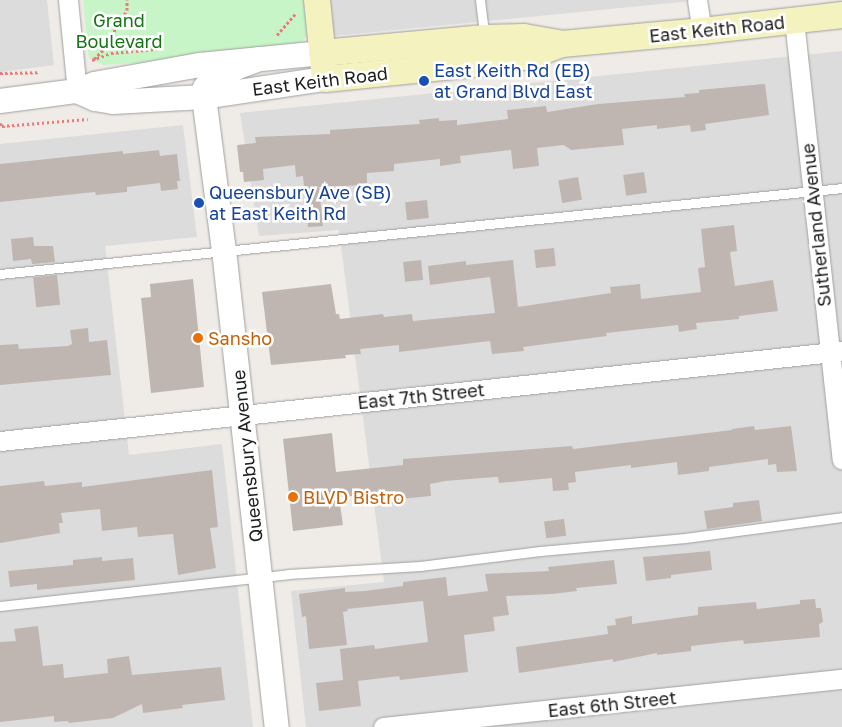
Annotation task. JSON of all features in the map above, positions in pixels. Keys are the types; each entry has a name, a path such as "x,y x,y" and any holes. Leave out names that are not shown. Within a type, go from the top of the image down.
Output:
{"main road":[{"path":"306,6 324,66"},
{"name":"East Keith Road","path":"324,66 486,62 529,56 562,44 842,15"},
{"name":"East Keith Road","path":"324,66 484,38 524,37 562,44"}],"street":[{"path":"68,0 77,91"},
{"path":"696,0 702,31"},
{"name":"Sutherland Avenue","path":"794,20 813,191 836,352 842,459"},
{"path":"204,96 205,88 210,81 265,51"},
{"name":"East Keith Road","path":"0,101 77,91 94,84 265,51 324,66"},
{"name":"East Keith Road","path":"77,91 95,99 113,102 204,96 324,66"},
{"path":"157,73 186,80 204,96"},
{"name":"Queensbury Avenue","path":"204,96 243,414 277,727"},
{"name":"East 7th Street","path":"0,441 836,352"},
{"name":"East 6th Street","path":"382,727 842,679"}],"lane":[{"path":"480,0 484,38"},
{"path":"0,274 842,188"},
{"path":"0,606 261,578 420,566 540,551 685,538 842,518"}],"path":[{"path":"92,60 104,49 127,10 127,0"},
{"path":"265,51 306,6"},
{"path":"0,73 46,71"},
{"path":"1,124 60,122"}],"shaded area":[{"path":"0,0 47,0 54,65 0,72"},
{"path":"329,0 702,0 333,36"},
{"path":"842,51 842,727 306,727 291,591 384,582 339,230 259,236 240,113"},
{"path":"183,125 197,237 105,246 129,455 222,444 253,727 0,727 0,144"}],"green space":[{"name":"Grand Boulevard","path":"83,0 304,0 307,34 299,47 197,59 103,65 89,58"}],"building":[{"path":"765,84 769,115 705,124 706,130 691,132 690,125 657,129 657,125 622,129 624,145 571,150 564,145 537,148 539,166 513,169 511,150 460,156 461,163 440,166 440,159 394,164 394,171 367,173 367,185 319,187 323,226 308,227 303,176 296,177 295,165 263,169 264,180 244,182 243,172 240,172 237,145 256,143 255,137 330,134 330,130 420,124 419,120 439,118 439,121 457,120 457,125 508,119 507,110 546,106 547,112 598,104 685,97 684,94 699,93 699,90"},
{"path":"159,150 160,156 177,154 180,181 177,181 178,189 161,191 160,183 127,187 127,192 96,195 95,192 0,202 0,164 123,151 123,154"},
{"path":"644,172 647,193 626,196 623,175"},
{"path":"578,177 582,200 562,203 558,180"},
{"path":"427,200 429,218 407,220 405,202"},
{"path":"734,225 737,251 730,252 735,286 773,280 778,311 739,316 739,319 696,323 697,329 679,332 678,325 606,333 607,336 523,347 524,351 492,354 490,341 399,352 399,345 360,349 361,354 345,355 346,358 271,365 262,292 331,284 336,314 339,314 340,319 383,314 384,317 412,314 413,321 495,313 490,277 430,285 428,266 466,261 466,265 513,260 518,307 611,293 610,287 640,284 641,299 701,292 698,268 705,267 701,229"},
{"path":"33,237 34,246 53,246 55,262 32,264 31,259 13,261 11,239"},
{"path":"554,248 556,266 536,268 534,250"},
{"path":"421,260 423,280 405,282 403,262"},
{"path":"57,275 60,305 36,307 33,278"},
{"path":"193,279 204,387 151,393 141,298 151,297 150,284"},
{"path":"88,328 89,342 107,340 111,375 0,385 0,345 18,344 19,349 68,346 72,344 70,330"},
{"path":"754,426 755,430 791,426 797,471 777,472 776,464 768,465 768,459 709,467 709,471 678,475 677,462 631,468 631,465 575,472 576,482 568,483 569,490 553,491 552,478 499,483 498,477 445,481 430,484 431,496 400,499 400,503 384,505 382,497 376,497 376,494 339,497 343,525 293,531 283,439 332,433 336,472 403,465 403,459 572,446 573,449"},
{"path":"212,470 218,527 210,528 216,568 178,575 173,534 138,537 137,527 102,531 100,509 61,513 63,523 59,523 60,533 0,543 0,486 44,481 45,486 82,482 82,487"},
{"path":"759,500 762,521 707,529 704,511 733,507 733,503"},
{"path":"564,519 566,536 546,538 544,521"},
{"path":"710,551 712,570 671,575 671,578 646,581 643,557"},
{"path":"102,557 102,561 133,558 135,580 37,590 37,584 10,587 8,571 73,565 73,560"},
{"path":"614,560 617,584 576,588 577,591 552,594 506,596 509,615 493,617 495,631 464,635 468,672 400,680 399,676 358,681 361,706 319,711 316,683 343,680 340,649 374,645 375,649 428,642 423,601 347,609 348,611 343,612 347,645 309,649 306,616 302,617 299,594 345,588 345,592 365,591 403,586 403,582 446,577 448,596 488,591 485,574 549,571 548,567"},
{"path":"815,599 816,608 821,608 823,622 819,624 820,637 744,644 743,640 691,646 691,651 657,655 657,653 613,662 613,659 519,673 516,647 608,634 607,626 616,625 615,619 632,616 632,624 698,615 698,607 756,602 757,609 800,604 800,600"},
{"path":"38,626 43,666 63,664 64,678 108,673 107,659 129,656 132,675 221,667 225,700 182,705 183,708 143,713 142,704 113,718 69,723 68,721 54,722 54,716 0,722 0,642 16,641 14,629"}],"place":[{"name":"East Keith Rd (EB) at Grand Blvd East","path":"424,81"},
{"name":"Queensbury Ave (SB) at East Keith Rd","path":"199,203"},
{"name":"Sansho","path":"198,338"},
{"name":"BLVD Bistro","path":"293,497"}]}
